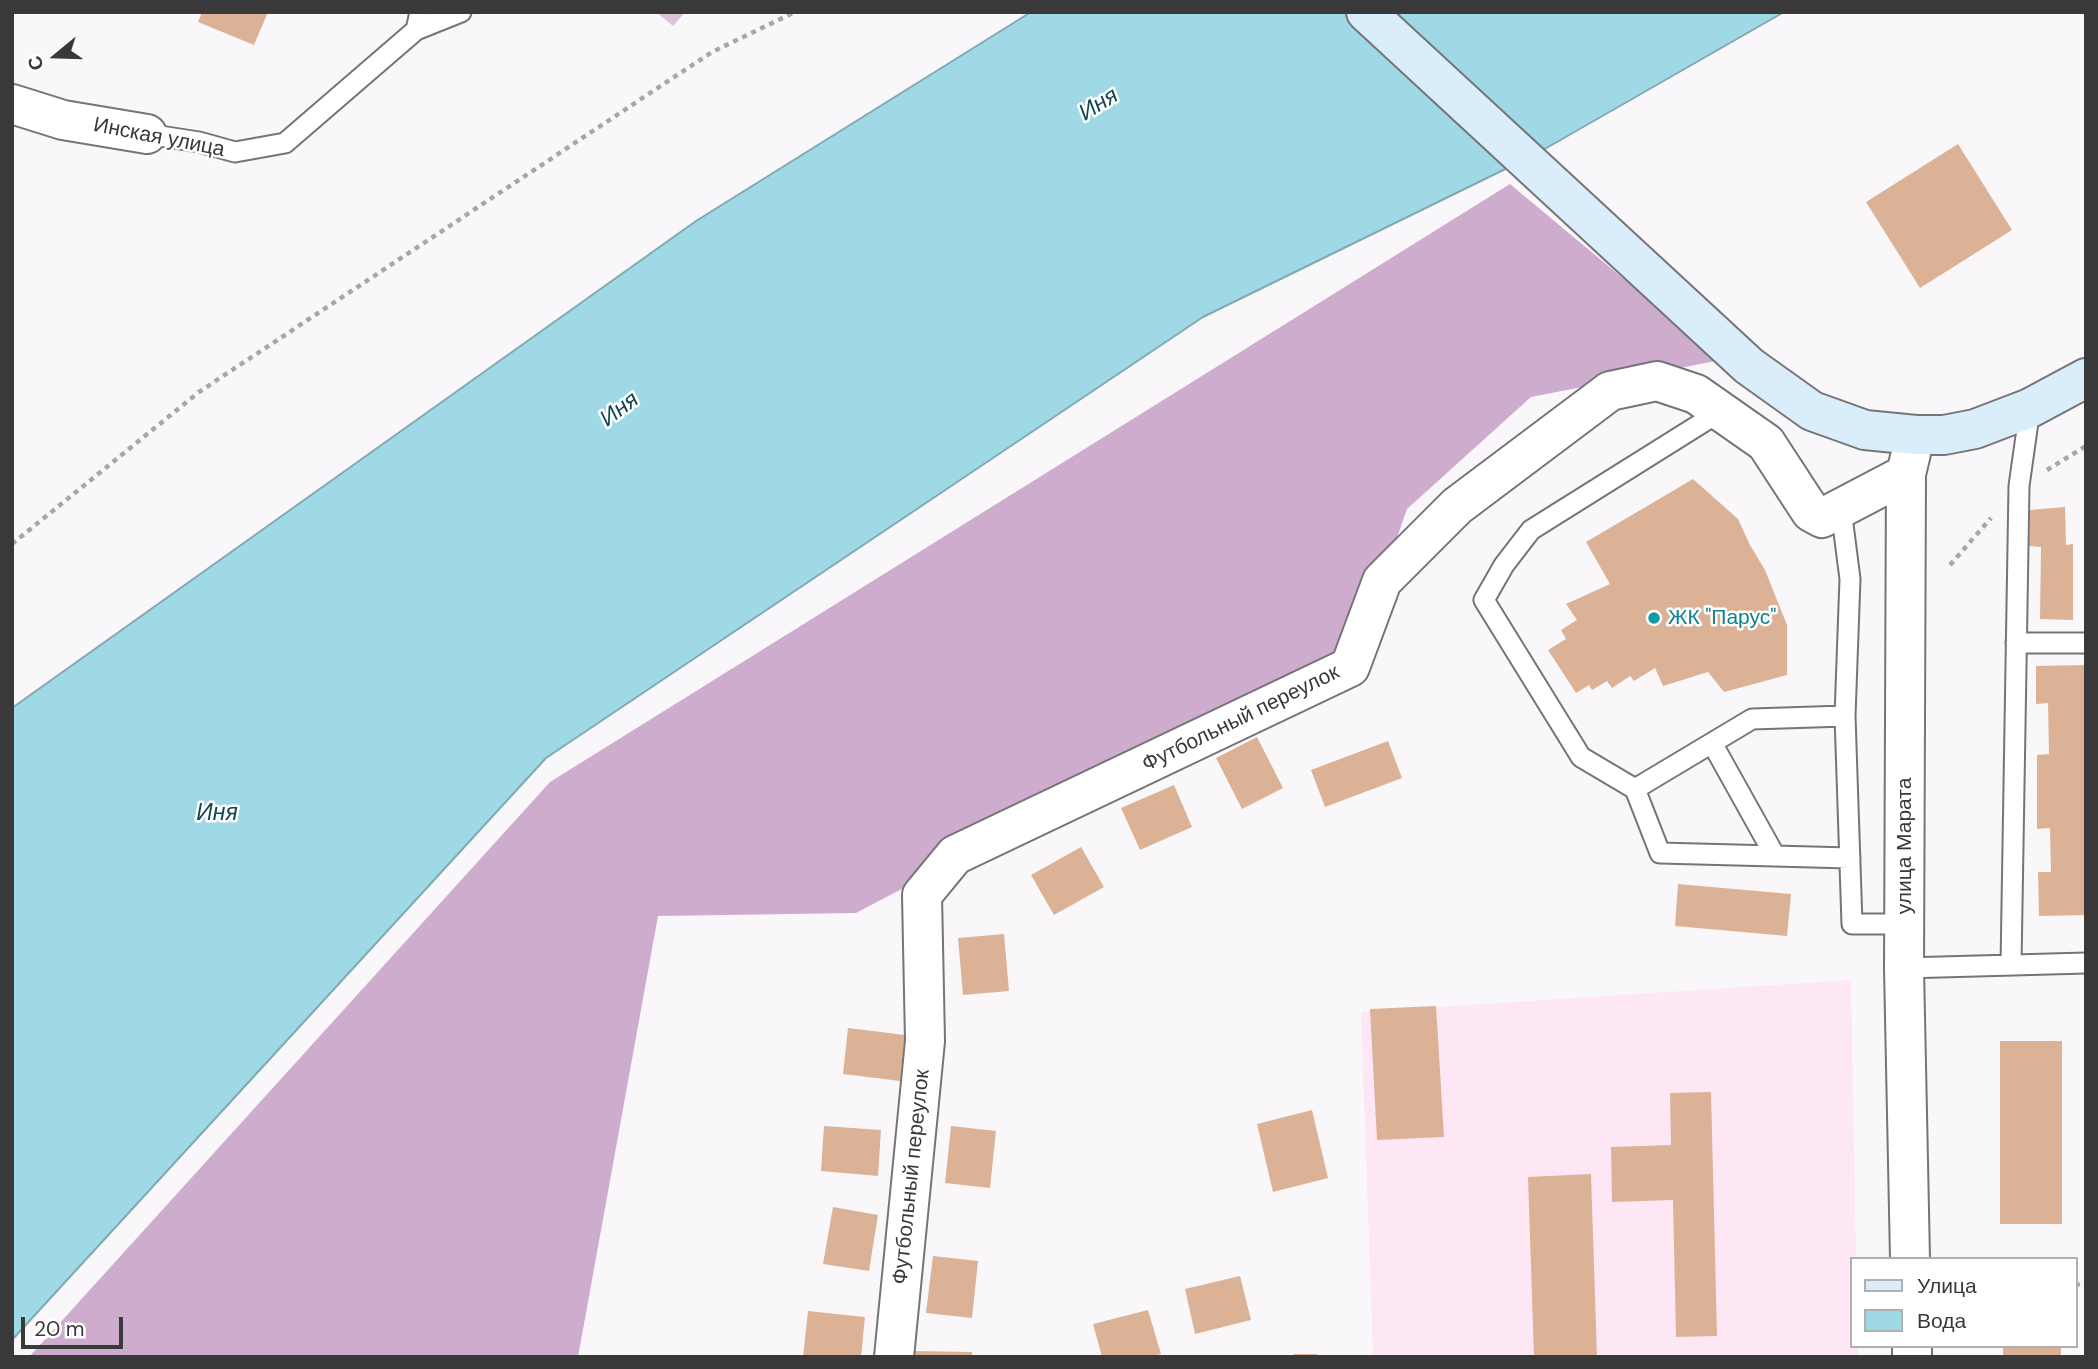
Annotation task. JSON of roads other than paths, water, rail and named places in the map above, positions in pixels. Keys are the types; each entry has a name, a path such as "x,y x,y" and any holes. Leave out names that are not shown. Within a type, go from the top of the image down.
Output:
{"main road":[{"path":"1366,12 1749,366 1812,411 1865,430 1944,435 1975,429 2030,408 2086,378"}],"street":[{"name":"Инская улица","path":"12,104 63,120 147,134"},
{"name":"Футбольный переулок","path":"894,1357 925,1041 922,895 955,855 1350,667 1382,581 1457,506 1610,391 1657,382 1696,394 1766,443 1811,512 1822,518 1906,474"},
{"name":"улица Марата","path":"1910,1257 1904,968 1906,474 1916,435"}],"lane":[{"name":"Инская улица","path":"147,134 199,142 234,152 285,143 418,21 461,12"},
{"path":"2011,965 2019,486 2030,408"},
{"path":"1721,411 1531,530 1504,565 1484,600 1581,757 1634,789 1660,853 1850,858"},
{"path":"1841,509 1850,579 1845,716 1852,924 1904,924"},
{"path":"2016,643 2086,643"},
{"path":"1634,789 1752,719 1845,716"},
{"path":"1712,743 1775,856"},
{"path":"1904,968 2086,963"}],"water":[{"name":"Иня","path":"1031,12 1784,12 1536,154 1203,317 546,758 12,1340 12,708 696,221"}],"place":[{"name":"ЖК \"Парус\"","path":"1654,618"}]}
